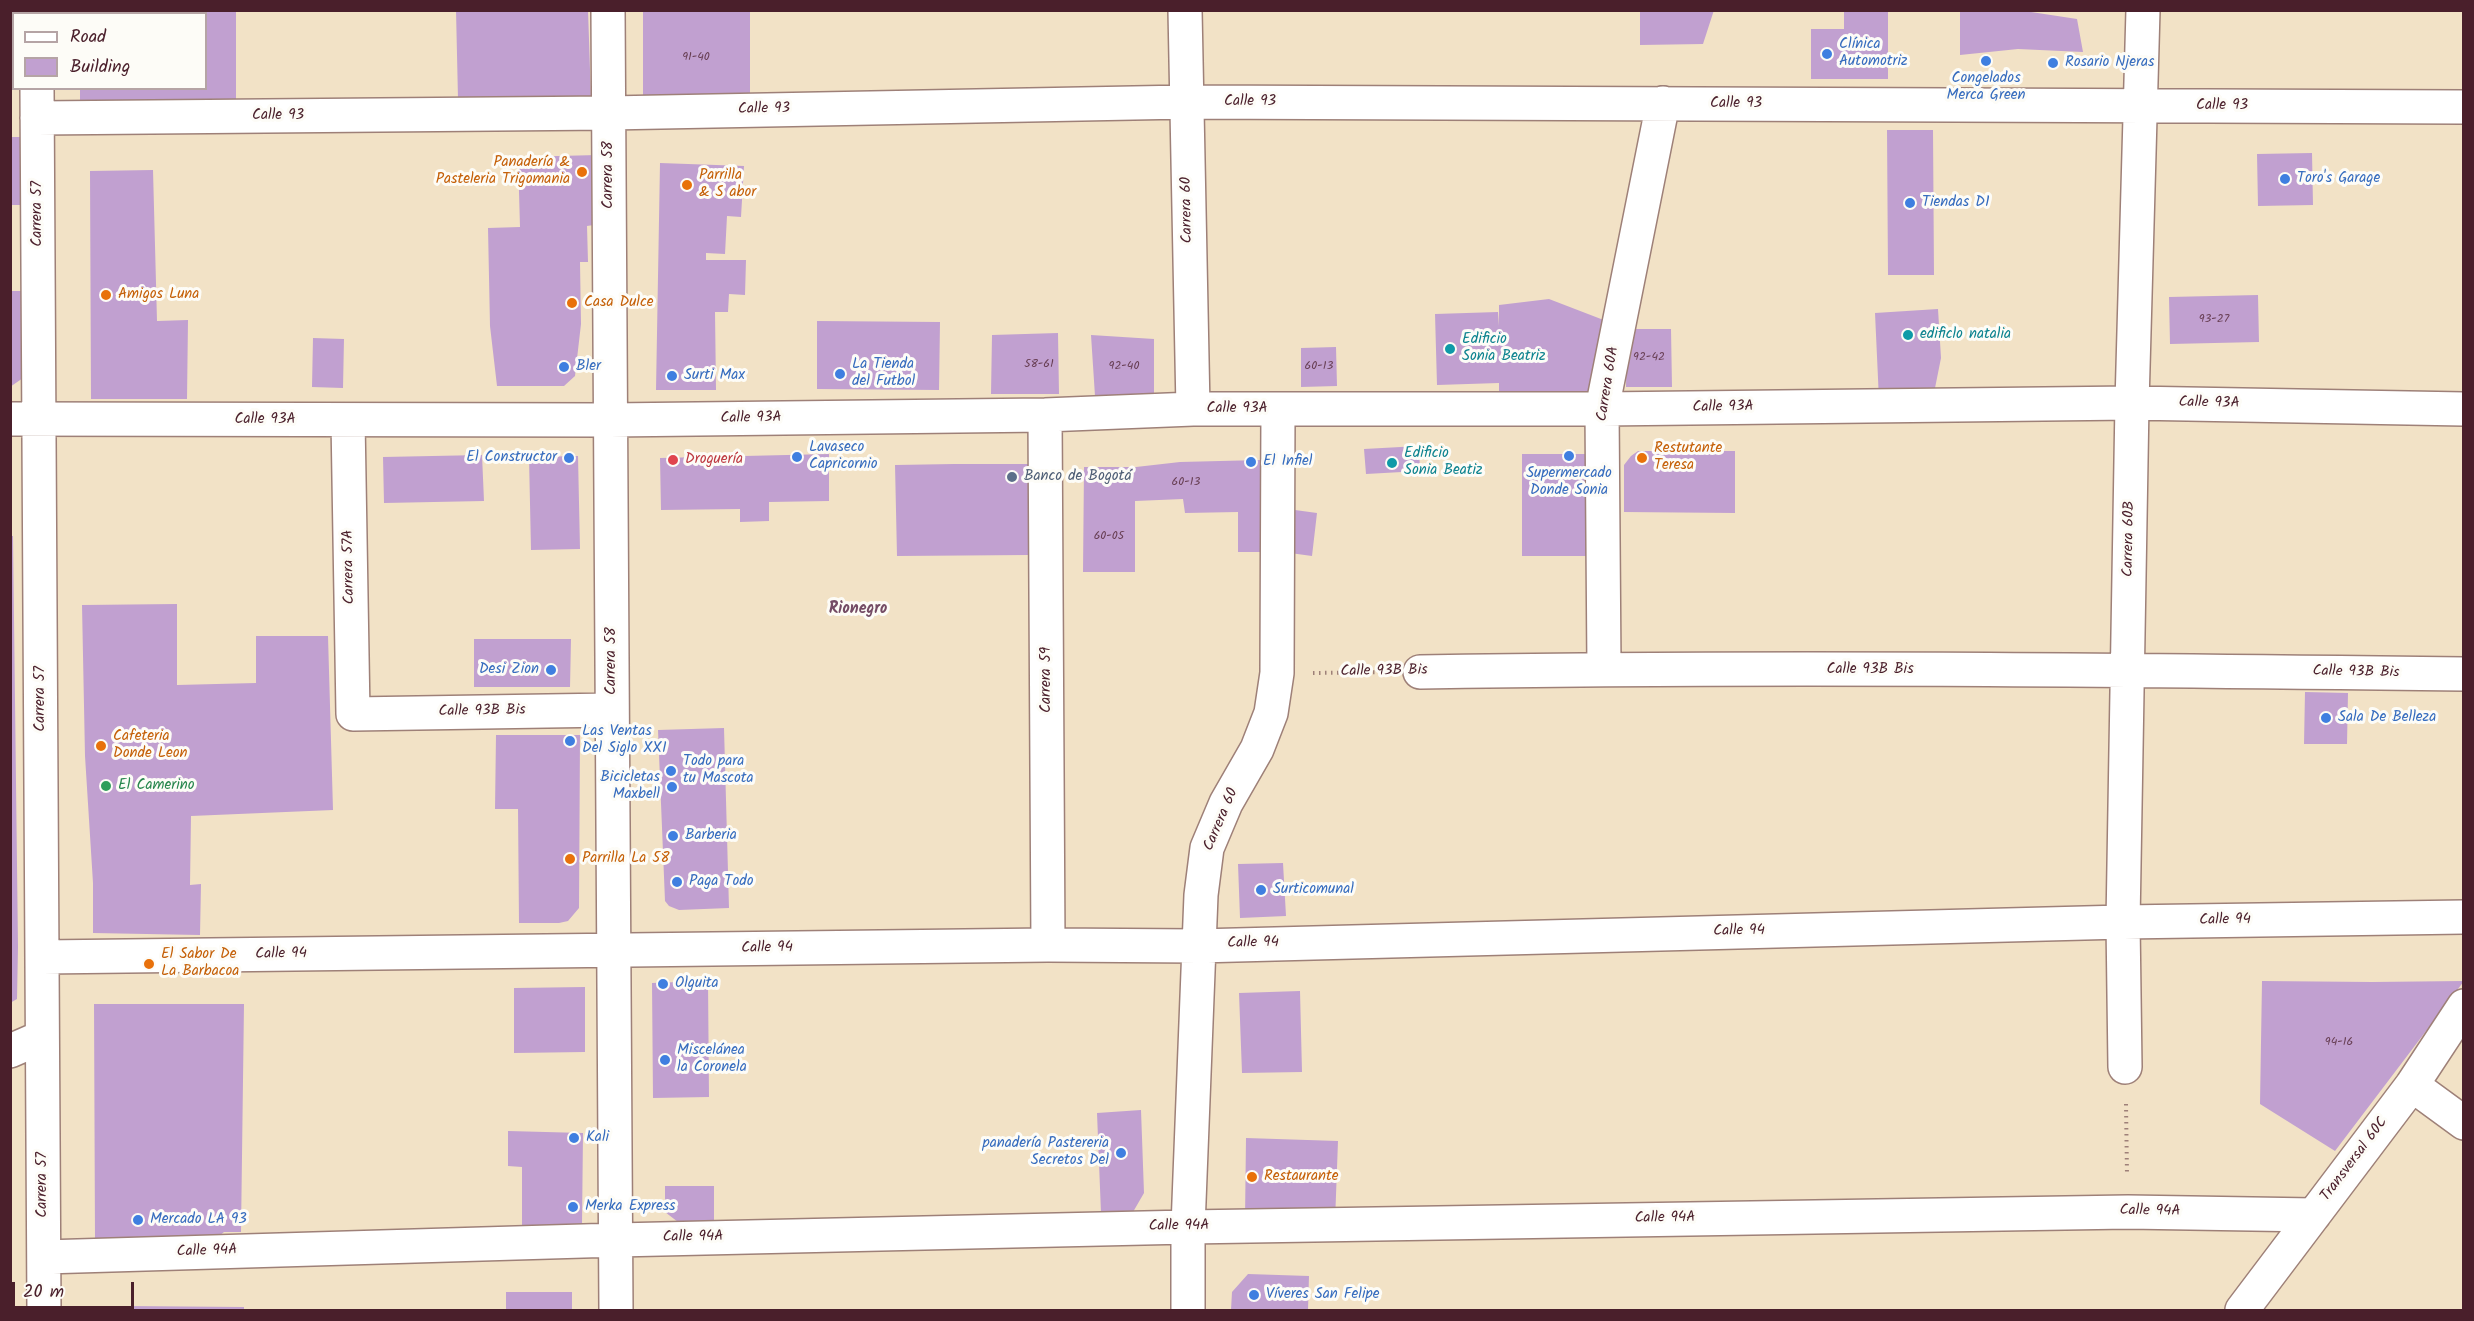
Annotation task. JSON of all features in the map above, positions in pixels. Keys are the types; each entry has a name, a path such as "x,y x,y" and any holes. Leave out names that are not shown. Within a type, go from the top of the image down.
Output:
{"street":[{"name":"Carrera 58","path":"608,10 616,1311"},
{"name":"Carrera 60","path":"1185,10 1192,409"},
{"name":"Carrera 60B","path":"2125,1067 2123,922 2127,670 2143,10"},
{"name":"Calle 93","path":"37,103 609,113 1186,102 2463,107"},
{"name":"Carrera 57","path":"37,103 25,419 43,957 44,1311"},
{"name":"Carrera 60A","path":"1604,669 1602,409 1664,103"},
{"name":"Calle 93A","path":"25,419 610,420 1045,415 1192,409 1602,409 2132,403 2463,409"},
{"name":"Carrera 60","path":"1188,1311 1188,1227 1201,895 1207,849 1226,803 1257,749 1270,712 1276,673 1278,409"},
{"name":"Carrera 59","path":"1045,415 1048,945"},
{"name":"Carrera 57A","path":"348,420 353,714"},
{"name":"Calle 93B Bis","path":"1420,672 1604,669 2127,670 2463,674"},
{"name":"Calle 93B Bis","path":"353,714 612,710"},
{"name":"Calle 94","path":"43,957 613,952 1048,945 1198,946 2123,922 2463,917"},
{"name":"Transversal 60C","path":"2242,1311 2412,1085 2463,1006"},
{"path":"10,1052 42,1037"},
{"path":"2412,1085 2463,1123"},
{"name":"Calle 94A","path":"44,1257 616,1240 1188,1227 2128,1212 2314,1215"}],"path":[{"name":"Calle 93B Bis","path":"1276,673 1420,672"},
{"path":"2125,1067 2128,1212"}],"building":[{"path":"81,10 236,10 236,109 80,108 80,90 207,90 207,12 80,12"},
{"path":"456,10 588,10 591,99 458,99"},
{"path":"643,10 750,10 750,105 643,106"},
{"path":"1640,10 1714,10 1703,44 1640,45"},
{"path":"1844,10 1888,11 1888,79 1811,79 1811,29 1844,29"},
{"path":"1960,10 2018,10 2077,19 2083,52 2018,49 1960,55"},
{"name":"Tiendas D1","path":"1887,130 1933,130 1934,275 1888,275"},
{"path":"10,137 29,137 29,205 10,205"},
{"name":"Toro's Garage","path":"2312,153 2313,205 2258,206 2257,154"},
{"path":"598,155 600,224 587,226 588,262 580,262 581,324 575,376 564,386 497,386 490,326 488,228 520,227 518,157"},
{"path":"660,163 744,166 741,217 727,216 725,254 706,253 706,260 746,260 745,295 729,294 728,312 715,312 716,390 656,390"},
{"path":"153,170 157,321 188,320 187,399 91,399 90,171"},
{"path":"10,291 22,291 23,378 10,387"},
{"path":"2258,295 2259,342 2170,344 2169,297"},
{"path":"1549,299 1614,324 1592,397 1499,392 1499,383 1437,385 1435,314 1498,312 1499,326 1499,305"},
{"name":"edificlo natalia","path":"1938,309 1941,358 1933,398 1879,400 1875,313"},
{"path":"817,321 940,322 939,390 817,389"},
{"path":"1627,329 1671,329 1672,387 1626,387"},
{"path":"1058,333 1059,394 991,394 992,335"},
{"path":"1091,335 1154,339 1154,395 1095,396"},
{"path":"313,338 344,339 343,388 312,387"},
{"path":"1336,347 1337,386 1301,387 1301,348"},
{"name":"Edificio Sonia Beatiz","path":"1419,446 1420,471 1366,474 1364,449"},
{"path":"1638,451 1735,451 1735,513 1624,512 1624,465"},
{"path":"829,454 829,501 769,502 769,521 740,522 740,509 661,510 660,458"},
{"path":"1522,454 1589,454 1588,556 1522,556"},
{"path":"482,455 484,501 384,503 383,457"},
{"path":"578,456 580,549 531,550 529,457"},
{"path":"1261,460 1272,552 1238,552 1238,512 1185,513 1183,499 1135,501 1135,572 1083,572 1084,467 1136,467 1180,462"},
{"path":"1028,464 1028,555 897,556 895,465"},
{"path":"1295,510 1317,513 1312,556 1290,553"},
{"path":"10,536 13,536 18,947 17,999 10,1003"},
{"path":"177,604 177,685 256,683 256,636 328,636 333,810 191,816 190,885 201,884 200,935 93,933 93,883 85,756 82,605"},
{"path":"474,639 571,639 570,687 474,687"},
{"name":"Sala De Belleza","path":"2305,692 2348,693 2347,744 2304,744"},
{"path":"724,728 729,908 679,910 669,906 665,901 658,730"},
{"path":"496,735 580,735 579,908 568,921 519,923 518,809 495,809"},
{"name":"Surticomunal","path":"1283,863 1286,916 1240,918 1238,864"},
{"path":"708,981 709,1097 653,1098 652,983"},
{"path":"2262,981 2464,981 2335,1151 2260,1104"},
{"path":"585,987 585,1052 514,1053 514,988"},
{"path":"1300,991 1302,1072 1242,1073 1239,993"},
{"path":"94,1004 244,1004 241,1232 224,1232 213,1241 95,1240"},
{"name":"panadería Pastereria Secretos Del","path":"1141,1110 1144,1193 1133,1212 1101,1213 1097,1113"},
{"path":"508,1131 583,1133 582,1225 522,1225 522,1167 508,1166"},
{"path":"1246,1138 1338,1141 1335,1222 1245,1219"},
{"path":"665,1186 714,1186 714,1222 678,1222 665,1212"},
{"path":"1248,1274 1309,1276 1308,1310 1231,1310 1232,1292"},
{"path":"506,1292 572,1292 572,1310 506,1310"},
{"path":"126,1306 244,1307 244,1310 126,1310"}],"place":[{"name":"Clínica Automotriz","path":"1827,54"},
{"name":"Congelados Merca Green","path":"1986,61"},
{"name":"Rosario Njeras","path":"2053,63"},
{"name":"Panadería & Pasteleria Trigomania","path":"582,172"},
{"name":"Toro's Garage","path":"2285,179"},
{"name":"Parrilla & S abor","path":"687,185"},
{"name":"Tiendas D1","path":"1910,203"},
{"name":"Amigos Luna","path":"106,295"},
{"name":"Casa Dulce","path":"572,303"},
{"name":"edificlo natalia","path":"1908,335"},
{"name":"Edificio Sonia Beatriz","path":"1450,349"},
{"name":"Bler","path":"564,367"},
{"name":"La Tienda del Futbol","path":"840,374"},
{"name":"Surti Max","path":"672,376"},
{"name":"Supermercado Donde Sonia","path":"1569,456"},
{"name":"Lavaseco Capricornio","path":"797,457"},
{"name":"El Constructor","path":"569,458"},
{"name":"Restutante Teresa","path":"1642,458"},
{"name":"Droguería","path":"673,460"},
{"name":"El Infiel","path":"1251,462"},
{"name":"Edificio Sonia Beatiz","path":"1392,463"},
{"name":"Banco de Bogotá","path":"1012,477"},
{"name":"Desi Zion","path":"551,670"},
{"name":"Sala De Belleza","path":"2326,718"},
{"name":"Las Ventas Del Siglo XXI","path":"570,741"},
{"name":"Cafeteria Donde Leon","path":"101,746"},
{"name":"Todo para tu Mascota","path":"671,771"},
{"name":"El Camerino","path":"106,786"},
{"name":"Bicicletas Maxbell","path":"672,787"},
{"name":"Barberia","path":"673,836"},
{"name":"Parrilla La 58","path":"570,859"},
{"name":"Paga Todo","path":"677,882"},
{"name":"Surticomunal","path":"1261,890"},
{"name":"El Sabor De La Barbacoa","path":"149,964"},
{"name":"Olguita","path":"663,984"},
{"name":"Miscelánea la Coronela","path":"665,1060"},
{"name":"Kali","path":"574,1138"},
{"name":"panadería Pastereria Secretos Del","path":"1121,1153"},
{"name":"Restaurante","path":"1252,1177"},
{"name":"Merka Express","path":"573,1207"},
{"name":"Mercado LA 93","path":"138,1220"},
{"name":"Víveres San Felipe","path":"1254,1295"}],"district":[{"name":"Rionegro","path":"858,610"}]}
